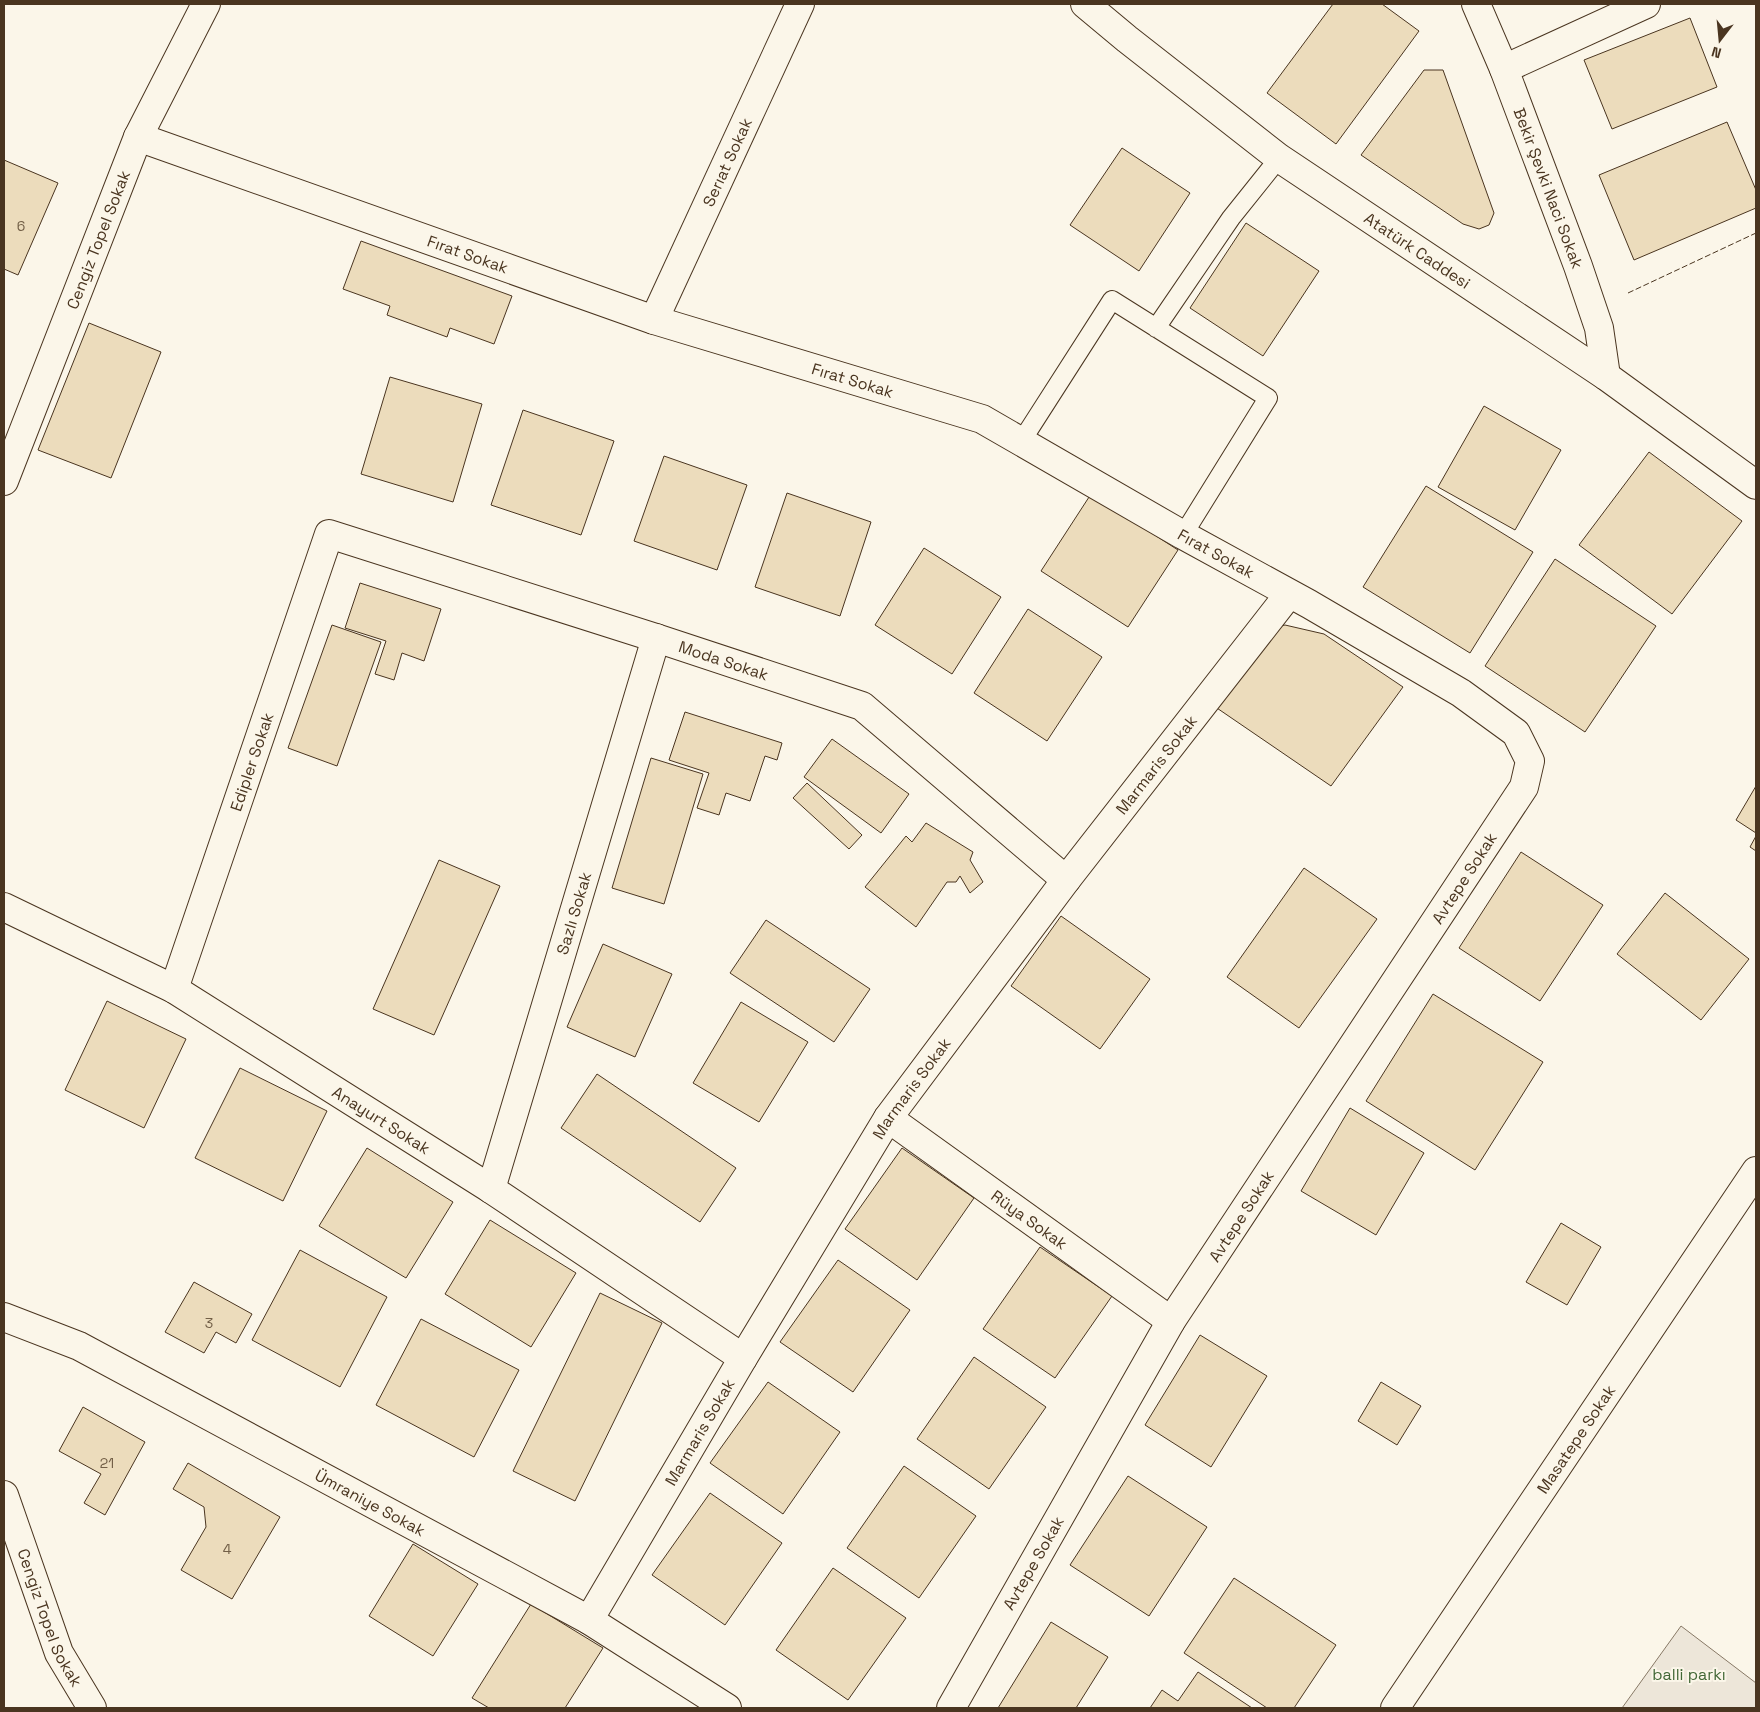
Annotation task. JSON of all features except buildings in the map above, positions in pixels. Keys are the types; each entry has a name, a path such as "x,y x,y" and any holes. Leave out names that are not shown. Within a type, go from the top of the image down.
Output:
{"street":[{"name":"Cengiz Topel Sokak","path":"6,468 138,137 206,4"},
{"name":"Serıat Sokak","path":"654,320 800,4"},
{"name":"Atatürk Caddesi","path":"1085,4 1278,158 1606,376 1756,485"},
{"name":"Bekir Şevki Naci Sokak","path":"1476,4 1504,69 1578,266 1599,328 1606,376"},
{"path":"1504,69 1646,4"},
{"name":"Fırat Sokak","path":"138,137 654,320 982,419 1461,693 1516,733"},
{"name":"Moda Sokak","path":"329,534 862,706 1066,880"},
{"name":"Edipler Sokak","path":"174,989 329,534"},
{"name":"Marmaris Sokak","path":"589,1620 743,1358 888,1118 1066,880 1289,594"},
{"name":"Sazlı Sokak","path":"491,1190 656,638"},
{"name":"Avtepe Sokak","path":"951,1708 1171,1321 1524,787 1530,761 1516,733"},
{"name":"Anayurt Sokak","path":"4,906 174,989 491,1190 743,1358"},
{"name":"Rüya Sokak","path":"888,1118 1171,1321"},
{"name":"Masatepe Sokak","path":"1395,1708 1756,1171"},
{"name":"Ümraniye Sokak","path":"4,1317 79,1346 589,1620 727,1708"},
{"name":"Cengiz Topel Sokak","path":"4,1495 58,1653 92,1708"}],"lane":[{"path":"1156,328 1231,218 1278,158"},
{"path":"1021,442 1112,300 1268,398 1183,535"}],"green space":[{"name":"balli parkı","path":"1681,1626 1756,1683 1756,1708 1622,1708"}],"fence":[{"path":"1628,293 1756,233"}]}
